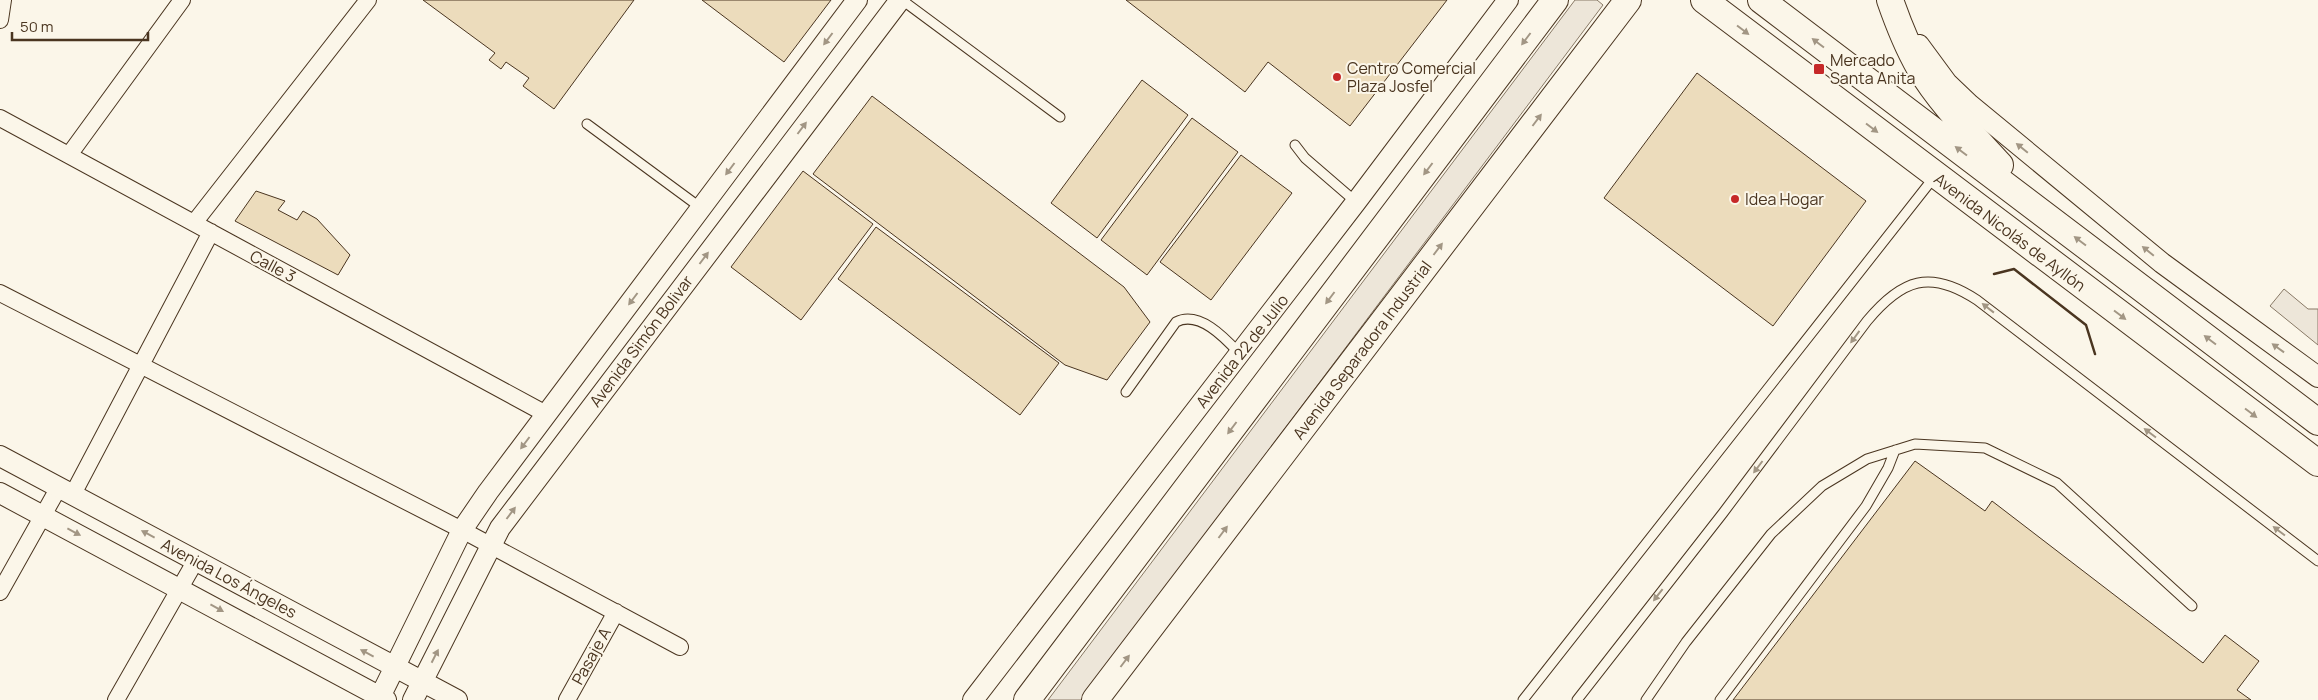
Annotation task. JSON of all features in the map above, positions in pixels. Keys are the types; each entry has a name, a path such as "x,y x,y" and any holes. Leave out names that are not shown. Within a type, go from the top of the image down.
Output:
{"main road":[{"path":"1027,700 1555,0"},
{"name":"Avenida Separadora Industrial","path":"1095,700 1628,0"},
{"name":"Avenida Nicolás de Ayllón","path":"1687,0 1711,6 2318,463"},
{"path":"1761,0 2318,422"},
{"path":"1891,0 1902,32 1919,67 1942,101 2042,212"}],"street":[{"path":"0,20 3,0"},
{"path":"69,155 182,0"},
{"path":"194,223 368,0"},
{"name":"Avenida Simón Bolivar","path":"383,698 394,668 462,530 546,414 857,0"},
{"name":"Avenida Simón Bolivar","path":"413,700 500,528 901,0"},
{"name":"Avenida 22 de Julio","path":"973,700 1356,202 1508,0"},
{"path":"1891,0 1928,59 1969,104 2162,263 2318,377"},
{"name":"Calle 3","path":"0,118 546,414"},
{"path":"0,592 42,515 66,490 142,366 211,232"},
{"path":"0,293 462,530 490,547 680,647"},
{"name":"Avenida Los Ángeles","path":"0,456 457,700"},
{"name":"Avenida Los Ángeles","path":"0,493 383,698"},
{"path":"116,700 196,560"},
{"name":"Pasaje A","path":"567,700 616,612"}],"lane":[{"path":"901,0 1060,117"},
{"path":"587,124 701,208"},
{"path":"1294,145 1305,158 1356,202"},
{"path":"1522,700 1935,176"},
{"path":"1577,700 1723,513 1879,306 1896,292 1917,283 1942,282 1962,290 1977,300 2318,561"},
{"path":"1126,392 1176,322 1183,318 1195,320 1218,331 1240,353"},
{"path":"1646,700 1686,642 1771,534 1822,486 1867,458 1915,444 1985,448 2057,483 2192,606"},
{"path":"1720,700 1866,506 1888,468 1895,450"}],"shaded area":[{"path":"1575,0 1597,0 1603,5 1081,700 1048,700"},
{"path":"2284,289 2308,309 2318,309 2318,345 2270,306"}],"building":[{"path":"423,0 634,0 554,109 523,86 529,78 506,62 501,69 489,60 495,53"},
{"path":"702,0 831,0 784,62"},
{"name":"Centro Comercial Plaza Josfel","path":"1126,0 1447,0 1350,126 1268,62 1245,92"},
{"name":"Idea Hogar","path":"1697,73 1866,201 1773,326 1604,198"},
{"path":"1142,80 1188,115 1097,238 1051,203"},
{"path":"872,96 1124,287 1150,322 1107,380 1065,365 813,174"},
{"path":"1192,118 1238,152 1147,275 1101,240"},
{"path":"1241,155 1292,193 1211,300 1160,262"},
{"path":"803,171 873,224 801,320 731,267"},
{"path":"256,191 285,201 278,210 297,220 303,211 317,219 350,255 338,275 235,221"},
{"path":"876,227 1059,363 1020,415 838,279"},
{"path":"1915,461 1985,511 1992,501 2203,663 2225,635 2259,661 2237,690 2251,700 1733,700"}],"wall":[{"path":"1994,274 2014,269 2086,325 2095,354"}],"place":[{"name":"Mercado Santa Anita","path":"1819,69"},
{"name":"Centro Comercial Plaza Josfel","path":"1337,77"},
{"name":"Idea Hogar","path":"1735,199"}]}
